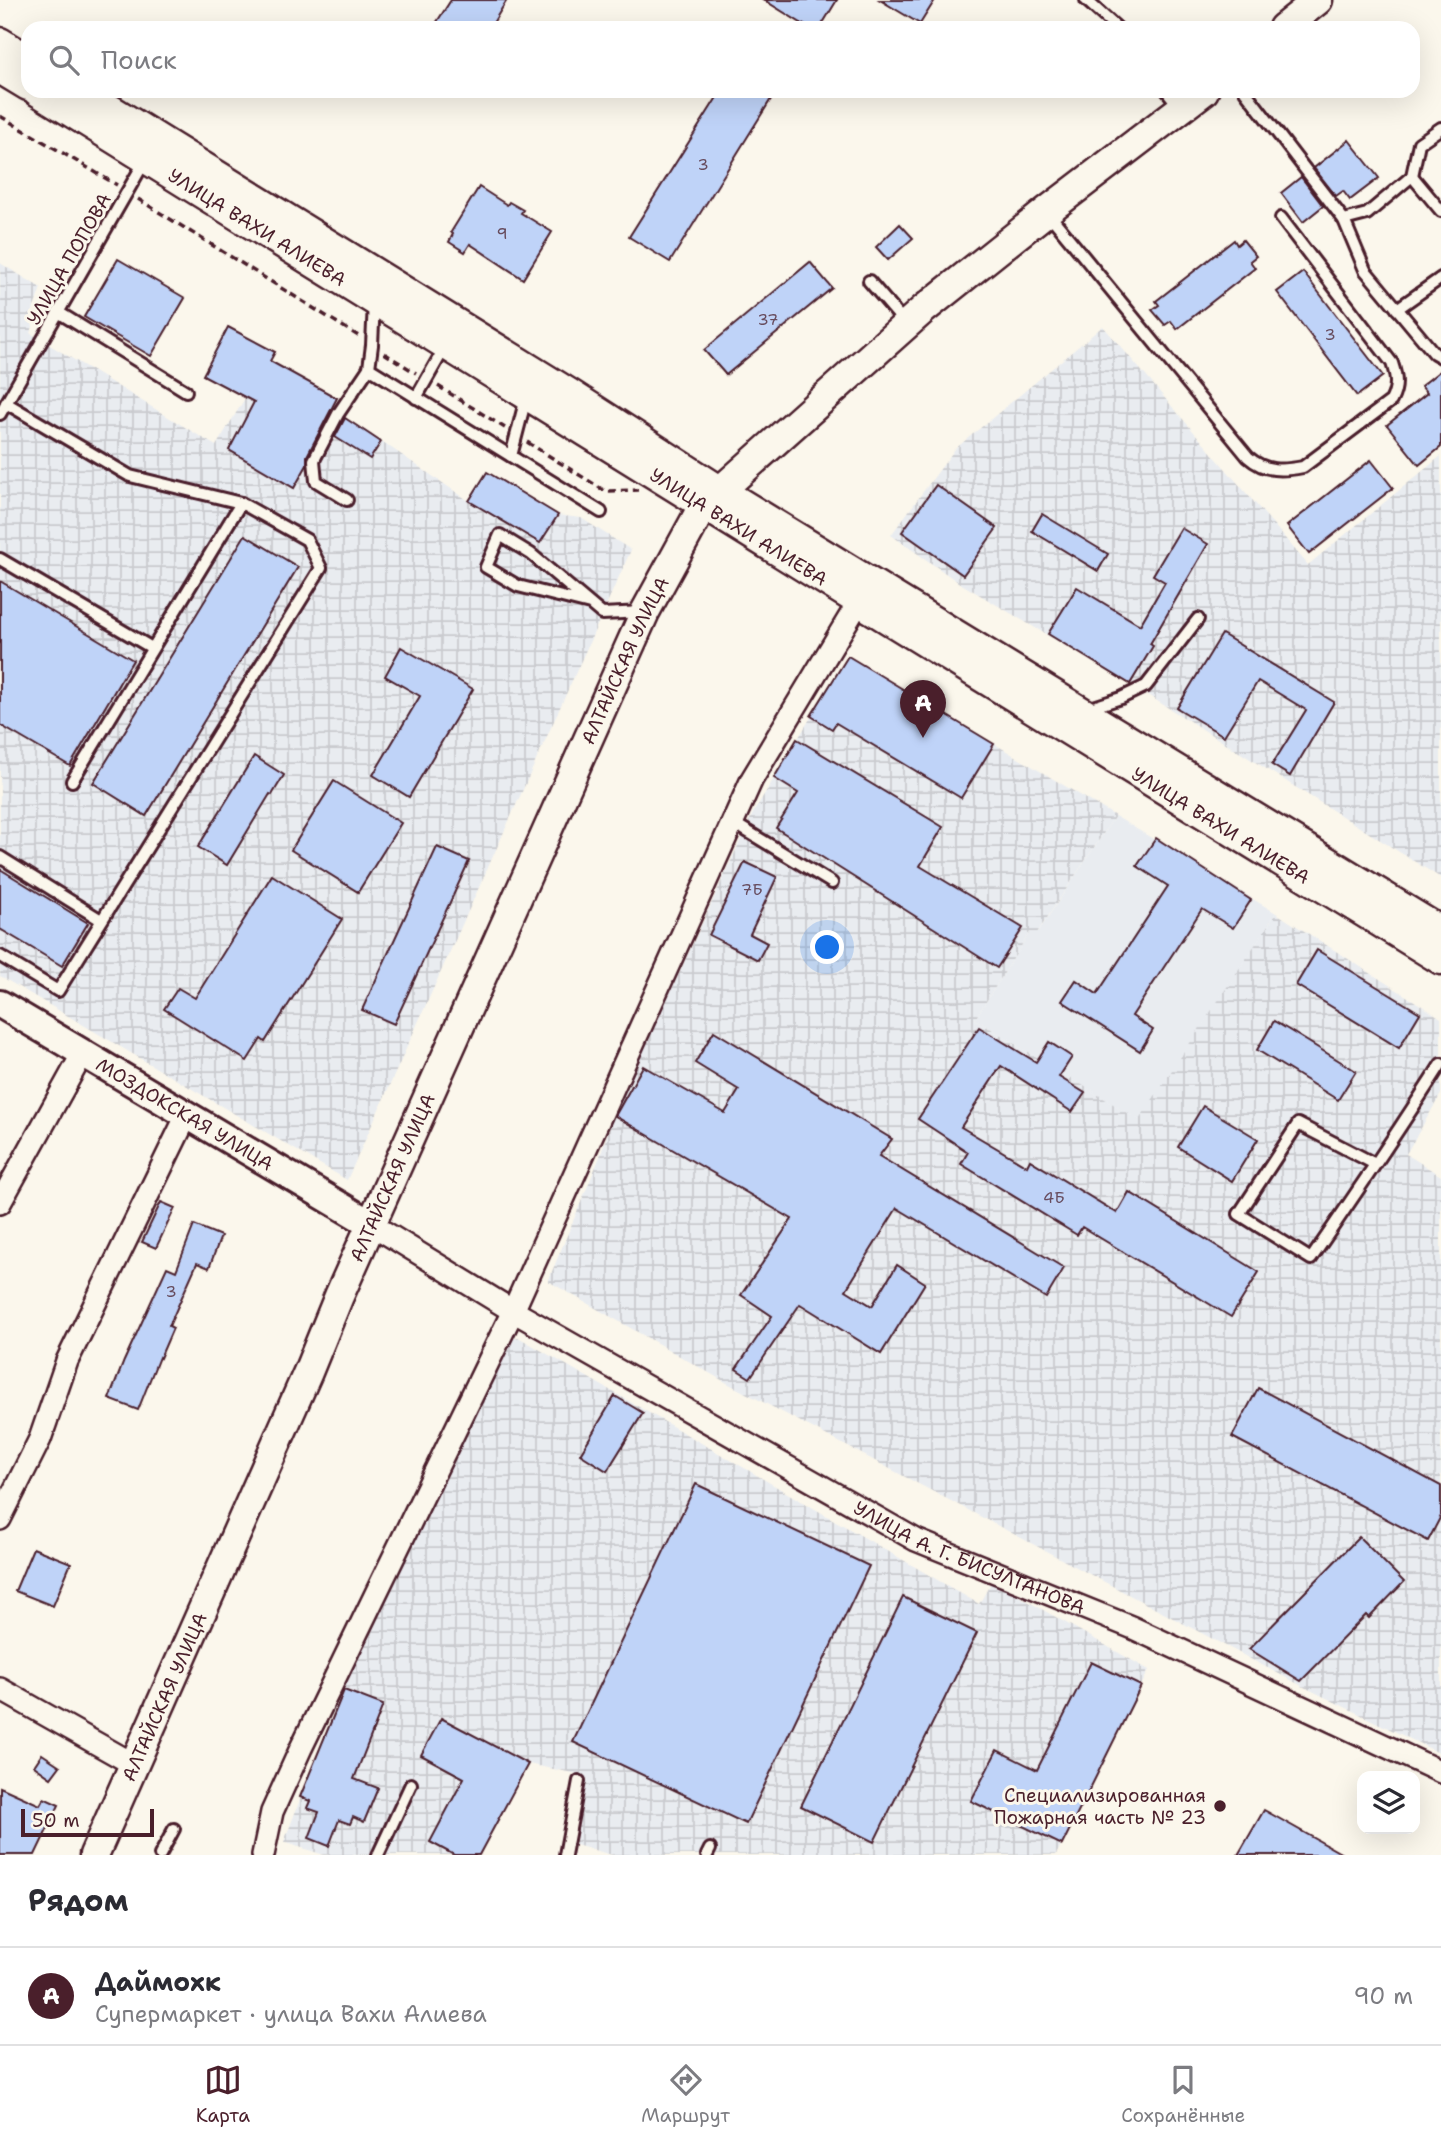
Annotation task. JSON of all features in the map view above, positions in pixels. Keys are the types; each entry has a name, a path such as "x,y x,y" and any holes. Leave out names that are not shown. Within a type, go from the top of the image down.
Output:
{"main road":[{"path":"1292,21 1318,0"},
{"path":"0,42 21,55"},
{"path":"1,70 21,82"},
{"name":"УЛИЦА ВАХИ АЛИЕВА","path":"48,98 527,395 1082,710 1441,931"},
{"name":"УЛИЦА ВАХИ АЛИЕВА","path":"91,98 569,393 712,498 860,600 1441,960"},
{"name":"АЛТАЙСКАЯ УЛИЦА","path":"94,1855 371,1224 645,612 712,498 907,325 1047,211 1174,100"}],"street":[{"path":"263,1855 272,1812 301,1748 513,1311 752,779 860,600"},
{"name":"МОЗДОКСКАЯ УЛИЦА","path":"0,1004 371,1224"},
{"path":"0,1203 83,1053"},
{"path":"0,1519 40,1439 67,1361 187,1115"},
{"name":"УЛИЦА А. Г. БИСУЛТАНОВА","path":"371,1224 513,1311 916,1540 1131,1627 1441,1772"},
{"path":"0,1689 133,1764"}],"lane":[{"path":"1086,0 1109,21"},
{"path":"1250,98 1344,220 1365,270 1434,353 1441,356"},
{"path":"1344,220 1367,214 1412,176 1419,143 1441,128"},
{"name":"УЛИЦА ПОПОВА","path":"0,414 146,159"},
{"path":"1412,176 1441,211"},
{"path":"1047,211 1248,457 1257,465 1285,471 1303,467 1391,401 1397,378 1392,363 1281,218"},
{"path":"1397,309 1441,278"},
{"path":"869,281 907,325"},
{"path":"347,500 316,481 314,460 338,414 369,368 374,300"},
{"path":"58,312 186,391"},
{"path":"416,398 447,345"},
{"path":"369,368 601,512"},
{"path":"510,456 527,395"},
{"path":"0,956 58,992 321,568 306,540 240,503 130,476 6,403"},
{"path":"72,781 240,503"},
{"path":"590,604 518,586 486,566 500,535 531,554 602,614 645,612"},
{"path":"0,559 152,648"},
{"path":"1082,710 1121,698 1146,686 1198,619"},
{"path":"732,822 832,883"},
{"path":"0,857 101,920"},
{"path":"1376,1164 1298,1124 1239,1214 1311,1259 1376,1164 1441,1064"},
{"path":"565,1855 579,1781"},
{"path":"378,1855 411,1784"},
{"path":"160,1855 174,1829"}],"path":[{"path":"0,116 127,192 605,491 645,491"}],"shaded area":[{"path":"0,263 41,288 31,316 33,327 30,333 216,446 264,367 368,432 469,501 487,472 557,515 581,518 631,550 347,1180 0,976"},
{"path":"1103,326 1308,565 1441,456 1441,878 1130,684 958,582 891,535 955,449"},
{"path":"848,656 1115,816 1037,933 1030,932 975,1019 1139,1120 1276,913 1441,1018 1441,1094 1406,1154 1441,1176 1441,1754 1302,1686 727,1383 548,1281 599,1159 614,1115 753,813"},
{"path":"1115,816 1276,913 1140,1121 975,1019 1030,932 1038,932"},
{"path":"518,1337 979,1604 992,1581 1149,1670 1056,1855 612,1855 572,1844 583,1775 528,1764 479,1855 324,1855 284,1842 342,1689 509,1340"}],"building":[{"path":"451,0 507,0 494,21 438,21"},
{"path":"764,0 837,0 824,21 798,21"},
{"path":"880,0 935,0 922,21 915,21"},
{"path":"717,98 772,98 670,262 629,237"},
{"path":"1349,140 1379,178 1350,200 1343,191 1336,196 1314,168"},
{"path":"1301,177 1323,206 1303,222 1281,193"},
{"path":"479,187 507,205 509,202 523,210 521,213 552,232 523,279 470,244 465,252 449,242 453,234 451,232"},
{"path":"900,224 913,238 888,260 876,247"},
{"path":"1234,240 1237,245 1243,240 1256,256 1250,261 1255,268 1177,329 1171,321 1165,325 1152,310 1159,305 1156,301"},
{"path":"118,259 185,298 151,356 84,317"},
{"path":"810,262 832,288 726,375 704,350"},
{"path":"1303,272 1383,376 1357,396 1277,292"},
{"path":"228,327 275,352 270,361 337,398 294,488 229,450 254,402 203,375"},
{"path":"1441,370 1441,447 1419,465 1387,425 1427,393 1421,386"},
{"path":"345,418 381,442 370,459 335,437"},
{"path":"1371,460 1393,488 1309,554 1287,526"},
{"path":"487,472 558,515 540,543 469,501"},
{"path":"936,485 997,528 963,575 902,532"},
{"path":"1042,514 1108,554 1098,571 1032,531"},
{"path":"1181,528 1208,544 1130,684 1048,634 1077,587 1140,625 1165,582 1153,575"},
{"path":"245,535 298,567 146,816 93,783"},
{"path":"0,581 133,660 70,766 0,725"},
{"path":"1222,634 1334,702 1290,776 1272,765 1306,710 1258,681 1224,736 1177,708"},
{"path":"401,647 473,689 409,797 373,775 420,696 385,676"},
{"path":"848,656 994,744 961,798 836,723 832,729 811,716"},
{"path":"797,739 943,827 920,866 1023,928 997,968 776,828 798,793 774,778"},
{"path":"254,756 284,775 227,865 198,847"},
{"path":"334,781 401,823 358,892 291,850"},
{"path":"1156,838 1251,900 1233,928 1202,909 1132,1016 1153,1030 1140,1051 1062,1001 1076,980 1097,994 1168,886 1137,866"},
{"path":"437,847 469,861 394,1024 362,1010"},
{"path":"745,862 777,877 750,934 767,943 758,960 709,935"},
{"path":"0,869 88,923 62,966 0,929"},
{"path":"272,875 342,919 265,1042 261,1039 247,1061 164,1009 178,988 195,998"},
{"path":"1317,950 1420,1013 1399,1048 1296,985"},
{"path":"1274,1021 1356,1071 1338,1100 1257,1050"},
{"path":"979,1027 1036,1062 1049,1042 1072,1057 1059,1077 1085,1093 1072,1112 1001,1066 961,1127 1027,1166 1030,1160 1117,1213 1129,1192 1259,1272 1231,1317 1082,1227 1077,1235 961,1164 968,1152 918,1119"},
{"path":"714,1031 892,1139 879,1156 1064,1268 1046,1298 897,1208 846,1290 872,1306 897,1265 925,1283 881,1354 800,1304 750,1378 736,1369 772,1316 741,1295 792,1219 615,1116 643,1066 725,1113 739,1090 695,1063"},
{"path":"1203,1106 1258,1139 1232,1181 1178,1147"},
{"path":"161,1202 175,1208 156,1248 142,1242"},
{"path":"194,1225 221,1236 209,1268 197,1263 169,1326 173,1328 138,1410 109,1399 167,1267 176,1271"},
{"path":"1258,1388 1441,1486 1441,1516 1428,1541 1232,1437"},
{"path":"615,1396 643,1413 607,1471 580,1454"},
{"path":"696,1484 869,1566 746,1824 573,1742"},
{"path":"1359,1537 1404,1582 1369,1618 1366,1615 1301,1681 1249,1649"},
{"path":"33,1548 71,1563 53,1606 15,1591"},
{"path":"903,1597 977,1633 874,1842 801,1806"},
{"path":"1091,1662 1141,1686 1062,1845 971,1801 997,1750 1037,1770"},
{"path":"344,1690 383,1705 354,1779 378,1788 364,1822 353,1817 350,1824 339,1820 329,1846 309,1838 319,1812 307,1808 310,1801 300,1797"},
{"path":"441,1718 528,1764 479,1855 454,1855 430,1842 464,1778 421,1755"},
{"path":"42,1754 60,1766 51,1778 34,1766"},
{"path":"0,1787 40,1805 44,1798 59,1805 35,1855 0,1855"},
{"path":"1264,1810 1344,1855 1238,1855"}],"place":[{"name":"Даймохк","path":"923,738"},
{"name":"Специализированная Пожарная часть № 23","path":"1220,1806"}]}
